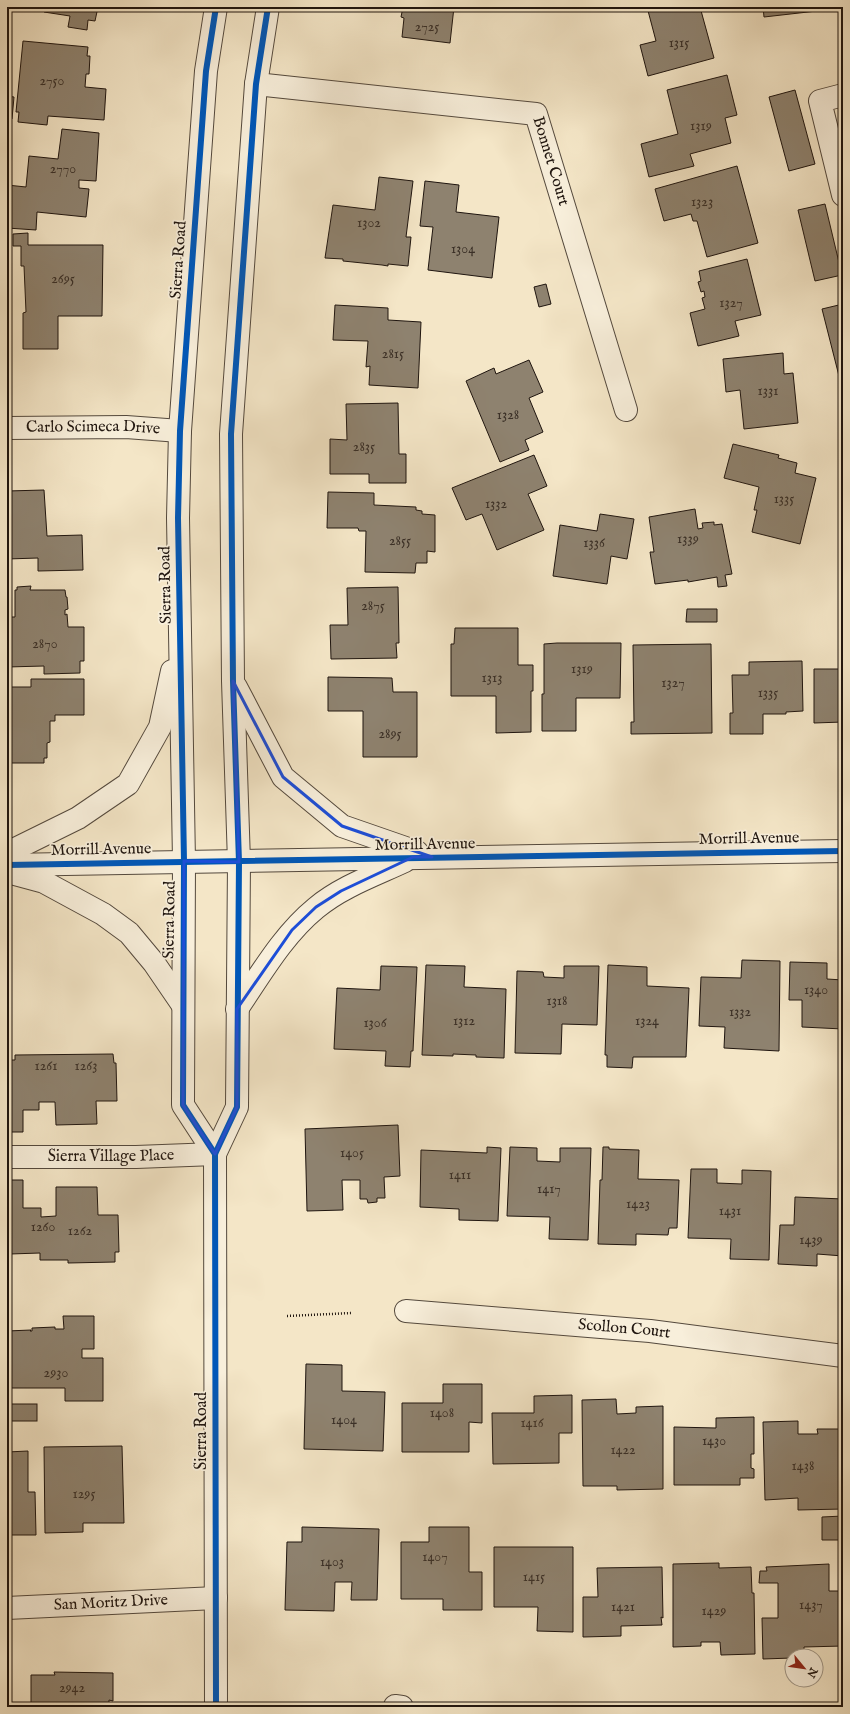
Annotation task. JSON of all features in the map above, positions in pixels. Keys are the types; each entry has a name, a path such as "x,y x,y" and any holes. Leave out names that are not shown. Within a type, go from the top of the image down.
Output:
{"street":[{"name":"Sierra Road","path":"215,1154 183,1105 182,1004 184,861 178,518 180,431 206,71 216,7"},
{"name":"Sierra Road","path":"216,1707 215,1154 237,1107 239,862 233,681 231,434 256,84 268,7"},
{"name":"Bonnet Court","path":"256,84 536,114 626,410"},
{"path":"843,95 820,101 843,195"},
{"name":"Carlo Scimeca Drive","path":"7,428 126,427 180,431"},
{"path":"7,853 78,818 128,784 160,727 180,633"},
{"path":"233,681 283,777 342,826 422,857"},
{"name":"Morrill Avenue","path":"7,865 843,851"},
{"path":"237,1009 292,930 316,907 341,891 422,857"},
{"path":"7,872 44,882 103,914 129,933 154,962 182,1004"},
{"name":"Sierra Village Place","path":"7,1157 136,1157 215,1154"},
{"name":"Scollon Court","path":"406,1311 650,1331 843,1356"},
{"name":"San Moritz Drive","path":"7,1608 216,1598"}],"path":[{"path":"287,1316 352,1313"}],"highlighted area":[{"path":"233,681 283,777 342,826 432,857 413,857 341,891 316,907 292,930 237,1009 237,1107 215,1154 183,1105 184,861 239,862"}],"building":[{"path":"45,7 98,7 95,21 88,20 87,30 68,27 70,16 44,12"},
{"path":"403,7 454,7 450,43 402,37 404,18 401,17"},
{"path":"647,7 700,7 714,58 648,76 640,45 656,41"},
{"path":"763,7 843,7 843,8 764,17"},
{"path":"23,41 88,47 87,56 90,56 89,74 86,74 85,87 106,89 104,120 48,116 47,125 18,122 19,112 16,112"},
{"path":"727,75 737,115 725,118 731,143 690,154 694,166 649,177 641,144 678,134 667,90"},
{"path":"795,90 815,164 789,171 769,97"},
{"path":"7,96 14,97 12,119 7,119"},
{"path":"62,129 99,133 96,181 79,180 79,188 89,189 86,217 37,212 36,230 7,228 7,185 26,187 29,156 58,159"},
{"path":"737,166 758,243 707,257 697,221 693,221 691,214 664,221 655,189"},
{"path":"379,177 413,181 406,237 411,237 408,266 388,264 388,266 343,261 343,259 325,258 333,205 375,210"},
{"path":"425,181 459,185 456,212 499,217 492,278 428,270 433,227 420,226"},
{"path":"825,204 842,275 815,281 798,210"},
{"path":"28,233 28,245 103,245 102,316 58,316 58,349 23,349 23,313 26,312 24,266 21,266 21,246 13,246 13,234"},
{"path":"747,259 761,315 735,321 739,336 698,346 690,313 705,309 702,298 705,297 704,291 701,292 698,282 701,281 699,271"},
{"path":"546,284 551,304 539,307 534,287"},
{"path":"843,304 843,379 840,380 822,309"},
{"path":"335,305 388,308 388,320 421,322 418,388 369,385 370,366 366,367 368,341 333,340"},
{"path":"783,353 784,374 793,373 798,423 744,429 740,390 726,392 723,359"},
{"path":"529,360 543,392 529,398 543,432 525,440 529,450 500,462 466,381 494,368 496,374"},
{"path":"398,403 399,454 406,454 406,483 369,483 369,474 330,474 330,439 347,440 346,404"},
{"path":"733,444 779,455 778,458 797,463 795,473 816,478 800,544 752,532 757,510 754,510 759,487 724,478"},
{"path":"534,455 547,486 528,494 544,530 497,550 482,514 466,520 452,488"},
{"path":"44,490 47,536 82,535 83,570 38,571 38,558 7,559 7,491"},
{"path":"328,492 374,493 374,505 416,507 416,510 422,511 422,514 435,515 435,552 427,551 427,563 416,563 415,573 365,572 366,531 359,531 358,528 327,528"},
{"path":"695,509 698,529 703,528 702,523 714,522 714,525 722,524 732,574 725,575 727,586 718,587 717,577 688,582 688,580 655,584 650,552 654,552 649,517"},
{"path":"600,514 634,519 627,559 611,556 607,584 553,576 560,525 597,531"},
{"path":"31,586 30,590 65,590 68,609 65,610 65,615 67,614 68,627 84,627 84,661 80,661 80,673 44,674 44,666 7,667 7,617 15,617 15,590 17,590 17,587"},
{"path":"398,587 399,643 396,643 397,658 331,659 330,625 348,625 347,588"},
{"path":"687,609 717,609 717,622 686,622"},
{"path":"455,628 518,628 518,665 533,665 533,691 531,691 531,732 496,733 496,696 451,696 451,644 454,644"},
{"path":"621,643 620,698 576,698 576,731 542,731 544,644"},
{"path":"711,644 712,733 631,734 631,722 634,722 633,645"},
{"path":"802,661 803,711 786,712 786,714 763,714 763,734 730,734 730,713 733,713 732,675 749,675 749,662"},
{"path":"814,669 843,669 843,722 814,723"},
{"path":"328,677 392,678 393,692 417,692 417,757 363,757 363,711 328,711"},
{"path":"31,679 84,679 84,715 55,715 55,721 50,721 50,742 47,743 47,758 44,758 44,763 7,763 7,687 31,687"},
{"path":"742,960 780,961 779,1051 724,1048 725,1027 699,1026 701,977 741,978"},
{"path":"790,962 827,963 827,979 843,980 843,1029 802,1027 802,1000 789,1000"},
{"path":"426,965 465,966 464,987 506,989 504,1058 453,1054 453,1056 422,1055"},
{"path":"608,965 647,967 647,986 689,988 686,1057 633,1057 632,1068 607,1067 607,1055 605,1055"},
{"path":"381,966 417,967 413,1051 411,1051 410,1067 385,1066 386,1051 334,1049 337,988 380,990"},
{"path":"564,966 599,966 597,1025 562,1024 561,1054 515,1053 517,971 543,972 544,977 564,978"},
{"path":"113,1054 114,1063 116,1063 117,1101 96,1101 97,1124 56,1125 55,1102 39,1102 39,1110 23,1110 23,1132 7,1132 7,1060 15,1060 15,1055"},
{"path":"398,1125 400,1176 384,1177 385,1198 377,1198 377,1202 368,1203 367,1199 360,1199 360,1180 342,1180 343,1210 307,1211 305,1129"},
{"path":"487,1147 501,1148 498,1221 459,1220 459,1209 420,1207 421,1150 487,1153"},
{"path":"510,1147 537,1148 537,1161 560,1162 560,1148 591,1148 588,1240 549,1239 550,1217 507,1216"},
{"path":"603,1147 609,1147 609,1149 639,1150 638,1179 679,1180 677,1228 669,1228 668,1235 636,1234 636,1245 598,1244 600,1180 602,1180"},
{"path":"691,1169 717,1169 717,1183 742,1184 742,1170 771,1171 769,1260 730,1259 731,1239 688,1238"},
{"path":"7,1180 23,1180 23,1208 41,1208 41,1217 56,1216 56,1187 97,1187 98,1215 118,1215 119,1252 115,1252 115,1262 68,1263 68,1260 40,1260 40,1253 10,1254 10,1257 7,1257"},
{"path":"795,1197 843,1199 843,1256 817,1254 817,1266 778,1264 780,1225 794,1225"},
{"path":"63,1316 94,1316 94,1349 82,1349 82,1358 103,1358 103,1401 65,1401 65,1388 9,1388 7,1331 32,1331 32,1328 55,1327 55,1329 64,1329"},
{"path":"306,1364 342,1365 342,1391 385,1392 383,1451 304,1449"},
{"path":"443,1384 482,1384 482,1423 469,1422 469,1452 402,1452 402,1403 443,1403"},
{"path":"572,1395 572,1433 559,1433 559,1463 493,1464 492,1413 534,1413 534,1396"},
{"path":"616,1399 617,1414 636,1413 636,1407 663,1406 663,1489 617,1490 617,1486 583,1486 582,1400"},
{"path":"7,1404 37,1404 37,1421 7,1421"},
{"path":"754,1417 754,1454 751,1454 751,1468 754,1469 754,1478 740,1478 740,1485 674,1485 674,1427 716,1428 716,1418"},
{"path":"798,1421 798,1434 818,1434 817,1429 843,1429 843,1509 798,1510 798,1498 765,1500 763,1422"},
{"path":"122,1446 124,1523 83,1523 83,1532 45,1533 44,1447"},
{"path":"28,1451 28,1492 35,1492 36,1535 7,1535 7,1452"},
{"path":"843,1516 843,1540 822,1540 822,1517"},
{"path":"302,1527 379,1529 377,1600 351,1600 352,1582 335,1582 334,1611 285,1610 287,1542 302,1542"},
{"path":"429,1527 469,1527 469,1572 482,1572 482,1610 443,1610 443,1599 401,1599 401,1542 429,1542"},
{"path":"494,1547 573,1547 573,1632 537,1631 538,1607 494,1607"},
{"path":"719,1563 719,1568 751,1567 752,1593 754,1593 755,1654 721,1655 720,1642 701,1642 701,1646 673,1647 673,1564"},
{"path":"829,1564 829,1591 843,1591 843,1646 784,1648 784,1658 763,1659 762,1618 778,1618 778,1583 759,1583 760,1571 767,1571 766,1567"},
{"path":"662,1567 662,1625 621,1626 621,1636 583,1637 583,1597 598,1597 597,1568"},
{"path":"54,1672 113,1673 113,1701 109,1700 109,1707 31,1707 31,1675 55,1675"}],"cycle path":[{"path":"215,1154 183,1105 184,861 178,518 180,431 206,71 216,7"},
{"path":"216,1707 215,1154 237,1107 239,862 233,681 231,434 256,84 268,7"},
{"path":"7,865 843,851"}]}
